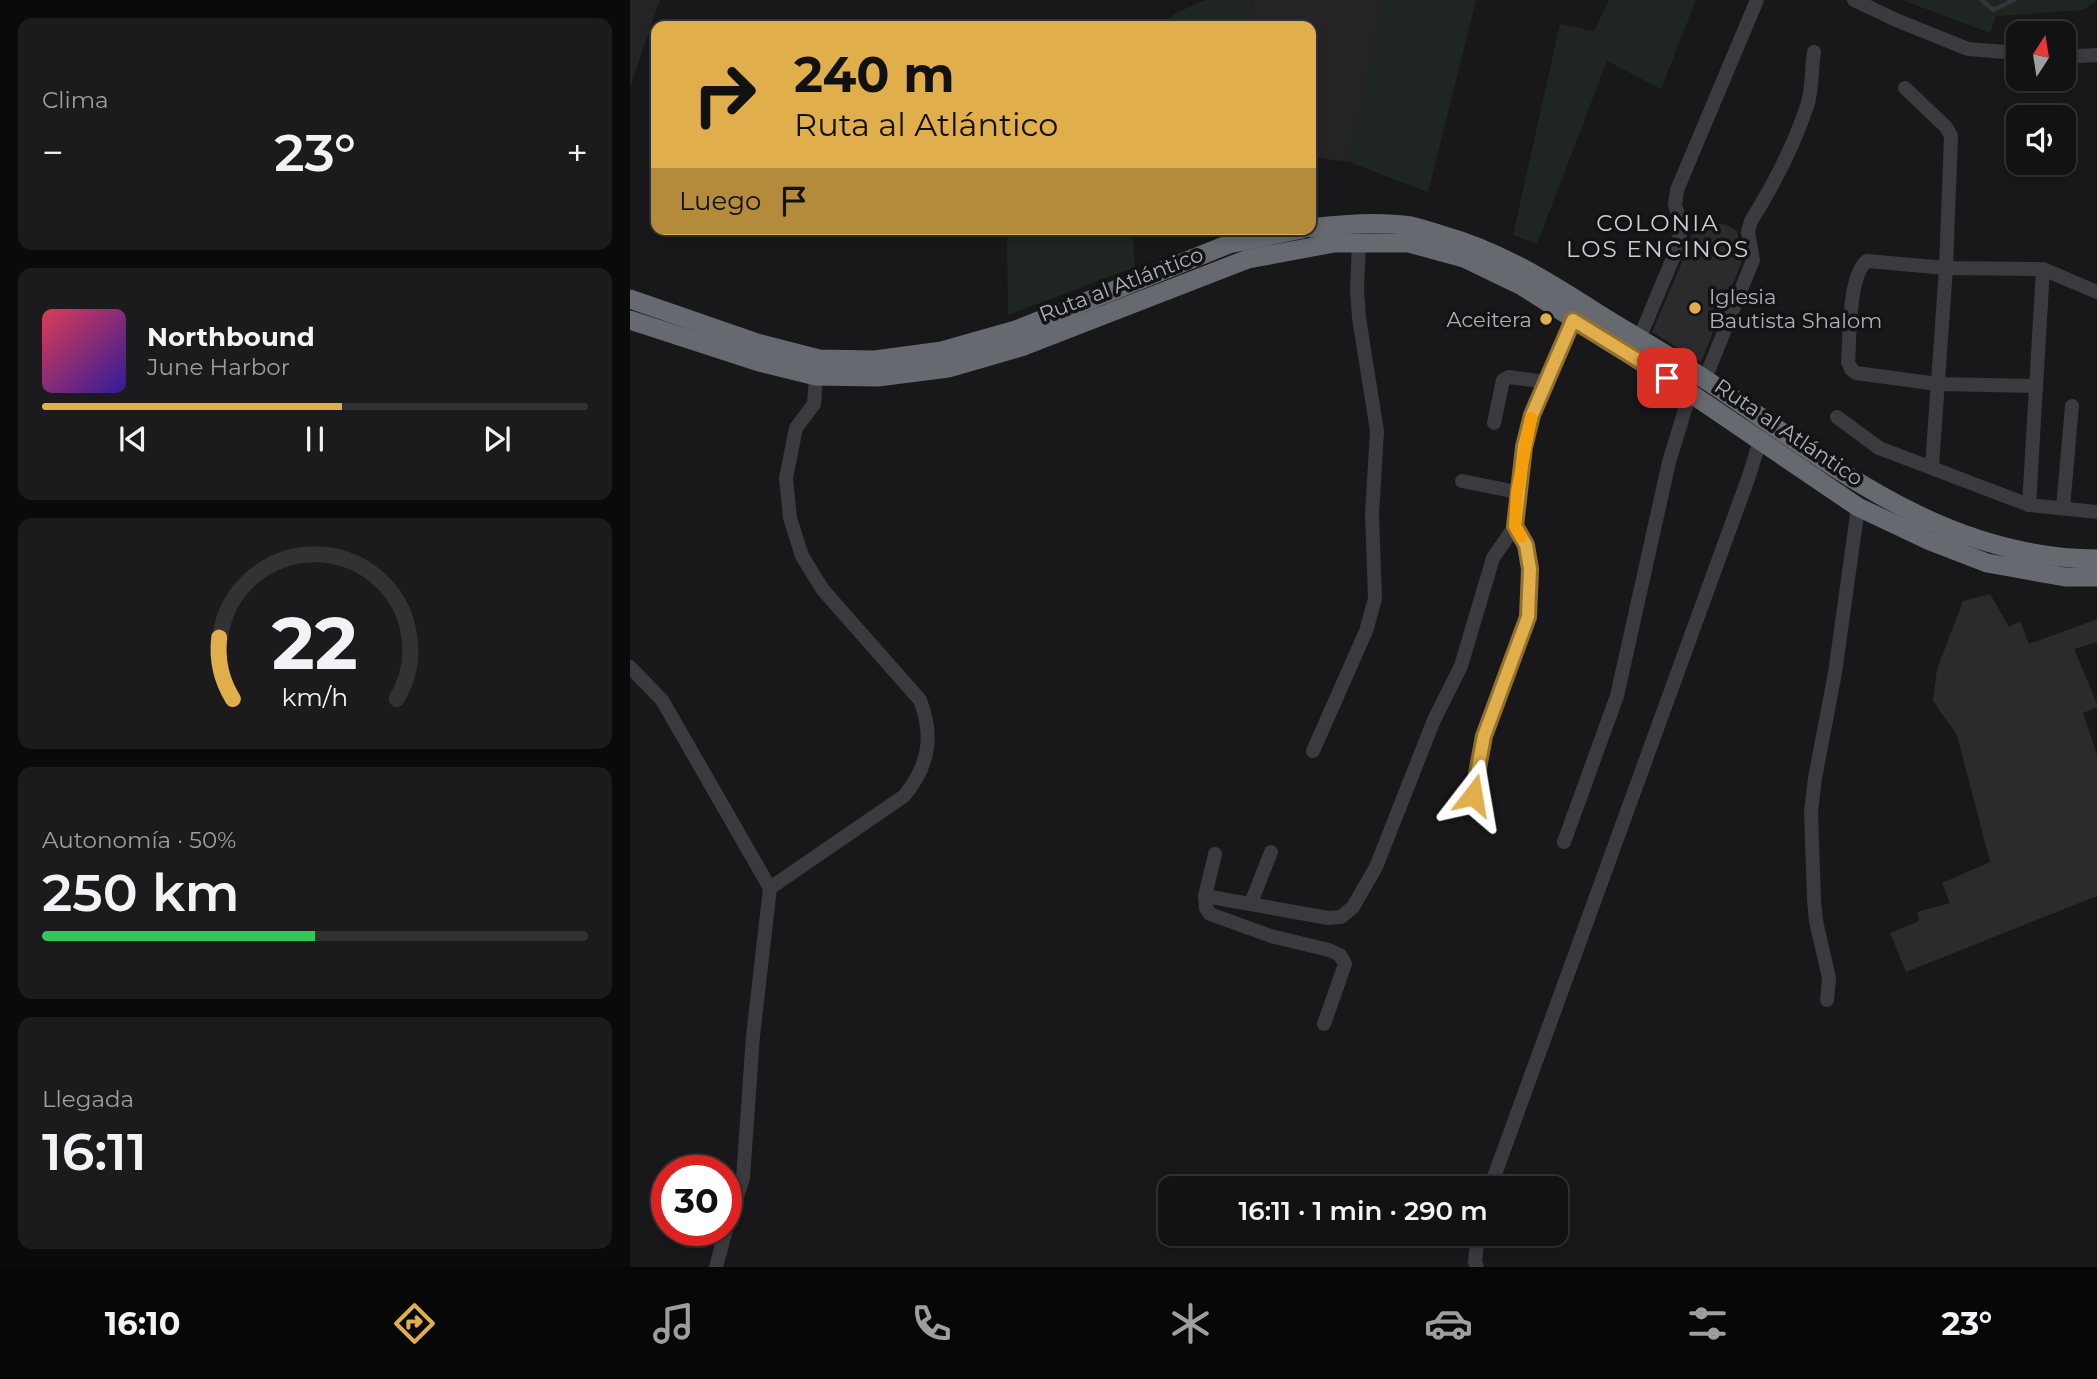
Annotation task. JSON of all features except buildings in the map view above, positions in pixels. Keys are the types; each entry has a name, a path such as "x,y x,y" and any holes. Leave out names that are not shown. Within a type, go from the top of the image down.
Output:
{"highway":[{"name":"Ruta al Atlántico","path":"1316,227 1346,224 1412,226 1470,243 1531,271 1639,340 1760,440 1858,507 1930,541 1987,563 2065,577 2097,577"},
{"name":"Ruta al Atlántico","path":"630,299 757,343 819,359 875,360 942,351 1016,330 1229,244 1273,235"},
{"name":"Ruta al Atlántico","path":"630,320 759,362 816,376 878,377 948,368 1024,346 1248,259 1334,243 1409,243 1464,258 1522,286 1573,320 1697,386 1864,488 1924,519 1991,545 2068,559 2097,559"}],"street":[{"path":"1639,340 1679,244 1680,220 1675,205 1677,191 1757,0"},
{"path":"1854,0 1968,49 2006,52"},
{"path":"1564,842 1617,696 1669,462 1697,386 1753,260 1748,232 1751,221 1807,107 1814,52"},
{"path":"2076,56 2097,55"},
{"path":"1905,88 1951,136 1946,268 1931,466"},
{"path":"1313,751 1366,631 1375,599 1372,514 1377,431 1359,318 1359,242"},
{"path":"2036,386 1938,384 1856,373 1848,362 1855,279 1862,264 1867,261 1946,268 2043,270 2097,292"},
{"path":"2029,505 2043,270"},
{"path":"1205,896 1328,918 1341,917 1353,907 1381,856 1434,720 1461,666 1493,558 1515,526 1517,492 1532,415 1573,320"},
{"path":"770,888 904,796 915,783 928,751 926,716 920,700 823,590 802,556 790,518 786,478 796,428 814,404 816,376"},
{"path":"1494,423 1503,380 1509,377 1546,382"},
{"path":"2063,508 2072,405"},
{"path":"1837,417 1879,448 2029,505 2097,512"},
{"path":"1494,1176 1760,440"},
{"path":"1462,481 1517,492"},
{"path":"1827,1000 1829,978 1814,900 1811,812 1835,673 1858,507"},
{"path":"1467,804 1473,795 1484,736 1528,617 1530,569 1526,545 1515,526"},
{"path":"630,667 662,700 770,888 753,1036 742,1181"},
{"path":"1251,903 1271,852"},
{"path":"1215,854 1205,896 1210,915 1271,936 1340,955 1345,964 1324,1024"},
{"path":"716,1267 722,1246"},
{"path":"1477,1246 1477,1267"}],"shaded area":[{"path":"630,0 660,0 651,21 630,87"},
{"path":"1206,0 1253,0 1251,21 1165,21"},
{"path":"1253,0 1383,0 1349,162 1316,158 1316,21 1251,21"},
{"path":"1383,0 1476,0 1428,192 1349,162"},
{"path":"1609,0 1696,0 1661,89 1607,61 1537,244 1513,235 1560,24 1594,31"},
{"path":"1902,0 2097,0 2083,10 1996,16 1990,33"},
{"path":"1010,235 1132,235 1135,267 1008,315 1007,241"}],"waterway":[{"path":"1982,0 1993,10 2014,0"}],"slow traffic":[{"path":"1521,537 1515,526 1517,492 1531,418"}],"place":[{"name":"Iglesia Bautista Shalom","path":"1695,308"},
{"name":"Aceitera","path":"1546,319"}],"district":[{"name":"COLONIA LOS ENCINOS","path":"1658,236"}],"route":[{"path":"1473,795 1484,736 1528,617 1530,569 1526,545 1515,526 1524,447 1532,415 1573,320 1667,378"}]}
